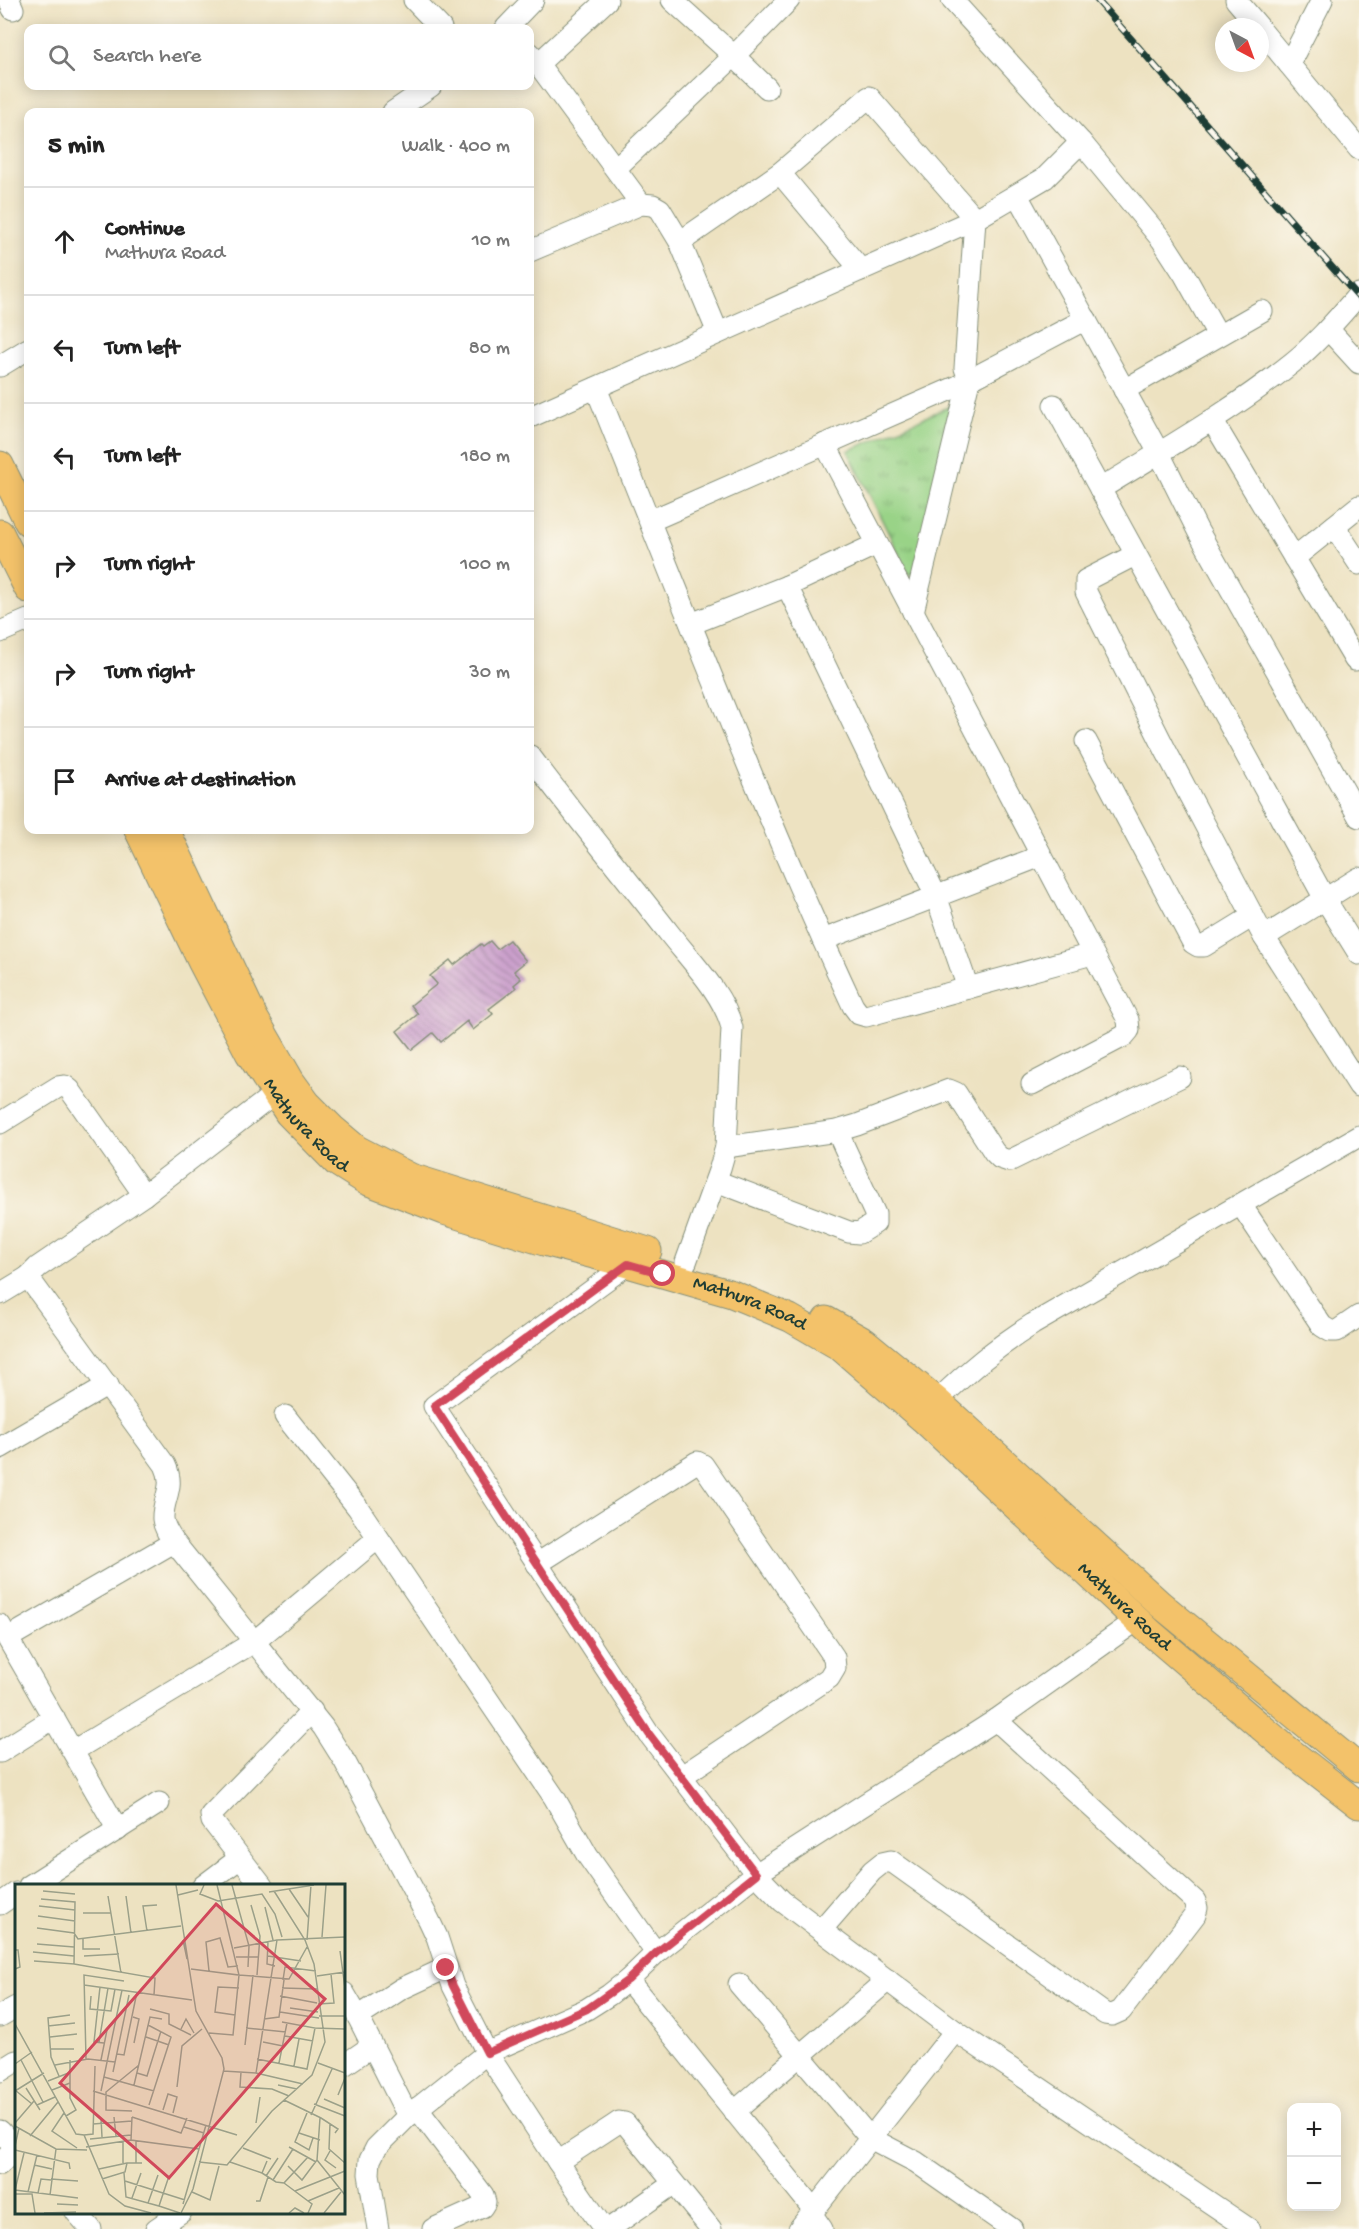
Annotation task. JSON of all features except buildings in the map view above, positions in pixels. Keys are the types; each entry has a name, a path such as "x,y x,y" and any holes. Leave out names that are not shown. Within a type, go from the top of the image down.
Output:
{"main road":[{"path":"0,465 24,514"},
{"path":"0,533 24,581"},
{"name":"Mathura Road","path":"140,834 201,961 249,1053 283,1088 307,1103 357,1149 411,1177 686,1262 796,1303 865,1341 937,1401 1160,1604 1359,1768"},
{"name":"Mathura Road","path":"168,834 254,1017 283,1088 288,1113 336,1162 366,1181 444,1211 534,1239 732,1294 790,1318 840,1347 923,1419 1137,1620 1287,1749 1359,1805"}],"street":[{"path":"414,0 437,24"},
{"path":"510,24 533,0"},
{"path":"607,0 534,58 641,204"},
{"path":"672,0 767,88"},
{"path":"616,168 734,56 789,0"},
{"path":"952,0 1081,142 1166,247 1218,334"},
{"path":"1236,0 1251,18"},
{"path":"1289,64 1322,0"},
{"path":"1269,40 1357,143"},
{"path":"399,108 425,90"},
{"path":"680,242 780,173 869,97 975,219 965,368 969,380 913,612"},
{"path":"534,415 975,219 1045,178 1081,142"},
{"path":"780,173 861,270"},
{"path":"1017,195 1159,453 1198,531 1359,817"},
{"path":"534,249 641,204 653,205 660,209 680,242 718,333"},
{"path":"1100,489 1212,420 1292,363 1328,329 1359,294"},
{"path":"1124,390 1218,334 1262,311"},
{"path":"650,520 969,380 1086,319"},
{"path":"1328,329 1359,363"},
{"path":"0,366 24,351"},
{"path":"596,388 691,624 823,940 853,1006 859,1014 866,1016 1092,954"},
{"path":"1054,405 1325,899 1359,954"},
{"path":"1212,420 1355,660"},
{"path":"825,444 1128,1020 1129,1030 1124,1036 1032,1084"},
{"path":"1294,558 1359,506"},
{"path":"1334,526 1359,564"},
{"path":"691,624 787,586 877,544"},
{"path":"1135,555 1086,580 1086,592 1264,937 1359,1086"},
{"path":"787,586 936,896 968,988"},
{"path":"0,632 24,622"},
{"path":"1086,741 1193,943 1204,946 1253,916"},
{"path":"534,761 695,966 729,1014 732,1028 726,1147 686,1262"},
{"path":"823,940 1041,856"},
{"path":"1264,937 1359,878"},
{"path":"726,1147 837,1131 949,1090 956,1093 994,1152 1000,1158 1009,1161 1180,1077"},
{"path":"0,1123 58,1087 65,1086 70,1089 144,1195"},
{"path":"0,1294 28,1277 38,1267 144,1195 283,1088"},
{"path":"716,1181 849,1232 859,1233 875,1223 875,1214 837,1131"},
{"path":"937,1401 970,1368 1005,1342 1359,1136"},
{"path":"1241,1205 1322,1326 1330,1331 1337,1331 1359,1316"},
{"path":"628,1264 434,1406 649,1734 756,1874 782,1901 955,2031 1249,2229"},
{"path":"28,1277 108,1385 170,1475 171,1483 163,1517 165,1528 174,1542 312,1711 336,1747 429,1920 453,1986 487,2053 604,2229"},
{"path":"0,1448 108,1385"},
{"path":"285,1416 378,1538 554,1797 587,1856 656,1953"},
{"path":"537,1564 696,1462 703,1465 834,1657 835,1668 829,1678 682,1776"},
{"path":"73,1751 254,1642 378,1538"},
{"path":"118,1830 4,1632 174,1542"},
{"path":"378,2229 369,2174 370,2160 376,2148 412,2112 487,2053 587,2009 628,1980 656,1953 756,1874 996,1720 1137,1620"},
{"path":"260,1884 212,1821 211,1815 312,1711"},
{"path":"0,1752 54,1718"},
{"path":"821,1930 872,1871 882,1863 891,1861 1105,2014 1112,2015 1120,2011 1195,1915 1197,1908 1195,1901 996,1720"},
{"path":"32,1884 159,1803"},
{"path":"206,1884 240,1858"},
{"path":"0,1904 15,1894"},
{"path":"358,2017 401,1989 446,1968"},
{"path":"628,1980 818,2219"},
{"path":"734,2112 888,1980"},
{"path":"739,1984 870,2138 916,2162 1012,2229"},
{"path":"345,1995 372,2046 412,2112 483,2195 485,2202 482,2207 433,2229"},
{"path":"0,2016 15,2008"},
{"path":"799,2229 818,2219 870,2138 955,2031"},
{"path":"345,2064 372,2046"},
{"path":"0,2071 15,2062"},
{"path":"558,2162 619,2122 625,2123 711,2229"},
{"path":"0,2131 15,2147"},
{"path":"0,2164 15,2149"},
{"path":"609,2229 673,2184"},
{"path":"78,2214 91,2229"},
{"path":"156,2229 177,2214"}],"green space":[{"path":"955,404 914,574 909,575 848,451"}],"railway":[{"path":"1097,0 1359,298"}],"route":[{"path":"446,1968 487,2053 587,2009 609,1995 656,1953 756,1874 649,1734 434,1406 628,1264 663,1274"}]}
